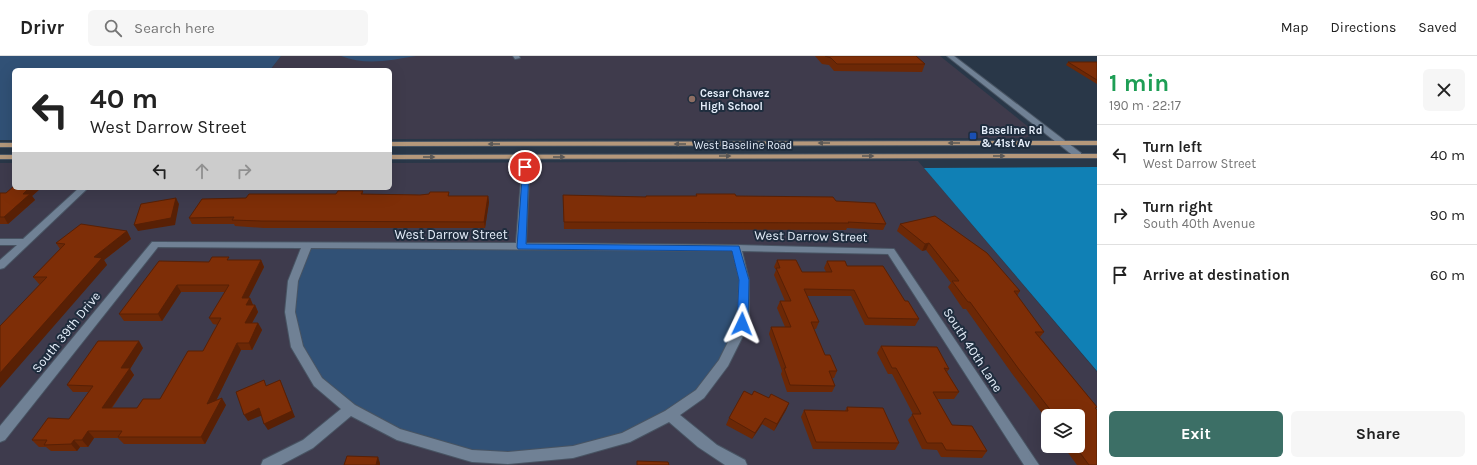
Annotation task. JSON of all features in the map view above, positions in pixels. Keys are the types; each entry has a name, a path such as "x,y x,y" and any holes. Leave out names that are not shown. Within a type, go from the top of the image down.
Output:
{"main road":[{"name":"West Baseline Road","path":"392,144 1097,143"},
{"path":"0,145 12,145"},
{"name":"West Baseline Road","path":"392,157 1097,156"},
{"path":"0,157 12,157"}],"street":[{"path":"950,56 1078,155"},
{"path":"521,247 526,157"},
{"path":"0,266 82,190"},
{"path":"0,242 26,242"},
{"name":"West Darrow Street","path":"155,244 736,248 891,251"},
{"name":"South 39th Drive","path":"0,436 155,244"},
{"path":"306,246 293,281 290,312 296,347 318,382 350,409 398,434 444,449 472,456 508,462 580,450 625,438 670,415 700,394 724,363 742,324 744,280 736,248"},
{"name":"South 40th Lane","path":"891,251 1032,465"},
{"path":"268,465 308,444 350,409"},
{"path":"670,415 706,445 729,460 740,465"}],"shaded area":[{"path":"0,56 281,56 272,68 12,68 12,140 0,140"},
{"name":"Cesar Chavez High School","path":"281,56 940,56 1031,129 1033,135 1025,138 392,139 392,68 272,68"},
{"path":"341,56 416,56 378,61 360,61"},
{"path":"918,161 1097,372 1097,465 0,465 0,163 12,163 12,190 392,190 392,163"},
{"path":"1097,167 1097,371 924,168"},
{"path":"307,246 736,248 744,280 743,324 700,394 625,438 508,458 397,434 318,382 297,347 293,281"}],"building":[{"path":"825,56 916,56 925,64 837,64 831,58"},
{"path":"1068,62 1097,62 1097,80"},
{"path":"12,188 12,190 27,190 23,194 30,194 4,217 0,217 0,193 6,193"},
{"path":"338,191 363,191 361,194 420,195 429,194 430,192 449,192 448,196 488,196 484,222 261,221 232,220 234,217 189,218 202,199 246,198 249,194 336,194"},
{"path":"696,194 833,197 836,201 875,203 886,224 848,222 849,223 564,222 563,195 646,197 697,196"},
{"path":"176,198 171,218 134,225 141,204"},
{"path":"935,216 987,253 1020,291 1014,291 1044,332 1035,332 1097,407 1095,408 1097,410 1097,465 1089,465 1080,453 1085,453 1085,409 1050,409 970,302 968,302 952,281 959,281 929,243 925,244 900,224"},
{"path":"81,224 127,231 94,257 102,258 0,373 0,326 47,277 33,277 65,244 56,243"},
{"path":"212,257 229,257 227,260 261,260 242,298 250,298 246,305 255,305 245,323 258,323 249,343 237,343 207,404 222,398 201,437 118,437 122,431 88,431 82,440 74,440 71,444 44,445 47,440 32,440 48,418 69,419 93,386 67,385 98,341 139,341 121,368 130,368 102,408 137,408 143,399 160,399 188,351 203,351 221,318 209,318 229,285 177,285 158,314 119,314 159,261 209,262"},
{"path":"777,260 796,260 802,272 832,272 827,261 845,261 847,266 883,266 905,301 908,301 919,319 868,318 854,290 804,289 819,322 811,322 825,355 830,355 837,371 829,371 835,386 790,385 784,368 786,368 771,327 791,327 780,301 791,301 776,268 780,268"},
{"path":"881,346 937,347 949,369 944,368 959,392 933,392 952,425 972,426 987,451 946,450 942,443 927,443 912,414 921,414 896,368 892,368"},
{"path":"264,380 266,386 280,380 292,411 264,424 259,408 244,415 236,392"},
{"path":"744,391 752,395 754,391 769,398 771,394 789,403 777,424 765,418 755,433 729,418"},
{"path":"847,407 883,408 899,443 816,442 804,410 848,411"},
{"path":"347,456 378,457 376,465 344,465"},
{"path":"637,461 668,462 669,465 637,465"}],"place":[{"name":"Cesar Chavez High School","path":"692,99"},
{"name":"Baseline Rd & 41st Av","path":"973,136"}],"route":[{"path":"525,167 521,247 736,248 744,280 742,324"}]}
